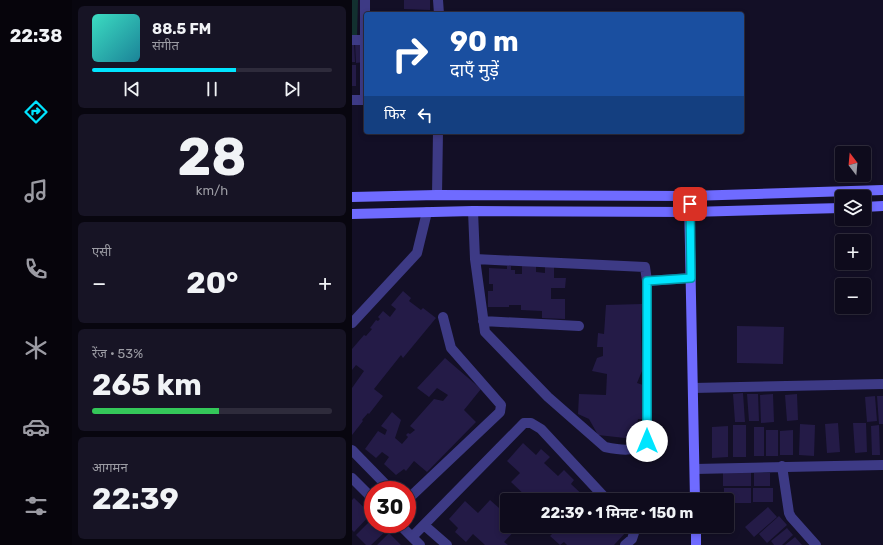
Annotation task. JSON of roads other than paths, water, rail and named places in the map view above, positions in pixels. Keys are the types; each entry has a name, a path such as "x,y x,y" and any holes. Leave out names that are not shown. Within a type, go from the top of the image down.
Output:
{"street":[{"path":"352,40 364,40 364,0"},
{"path":"438,0 439,12"},
{"path":"352,100 364,100"},
{"path":"437,195 438,134"},
{"path":"352,197 437,195 690,196 883,190"},
{"path":"690,196 695,493"},
{"path":"871,207 883,206"},
{"path":"352,214 473,211 690,212 835,208"},
{"path":"473,211 475,259 484,329 486,334 548,397 605,447 622,450 637,449 647,441 646,267 475,259"},
{"path":"352,323 418,253 428,212"},
{"path":"647,281 691,278"},
{"path":"416,491 500,412 500,405 451,348 443,317"},
{"path":"483,320 579,326"},
{"path":"693,388 883,384"},
{"path":"412,537 524,423 531,423 541,429 600,493"},
{"path":"352,450 382,481"},
{"path":"694,469 883,465"},
{"path":"782,466 789,513 816,545"},
{"path":"354,483 364,491"},
{"path":"424,525 447,545"},
{"path":"408,533 420,545"},
{"path":"625,545 632,539 634,533"},
{"path":"695,545 696,533"}]}
